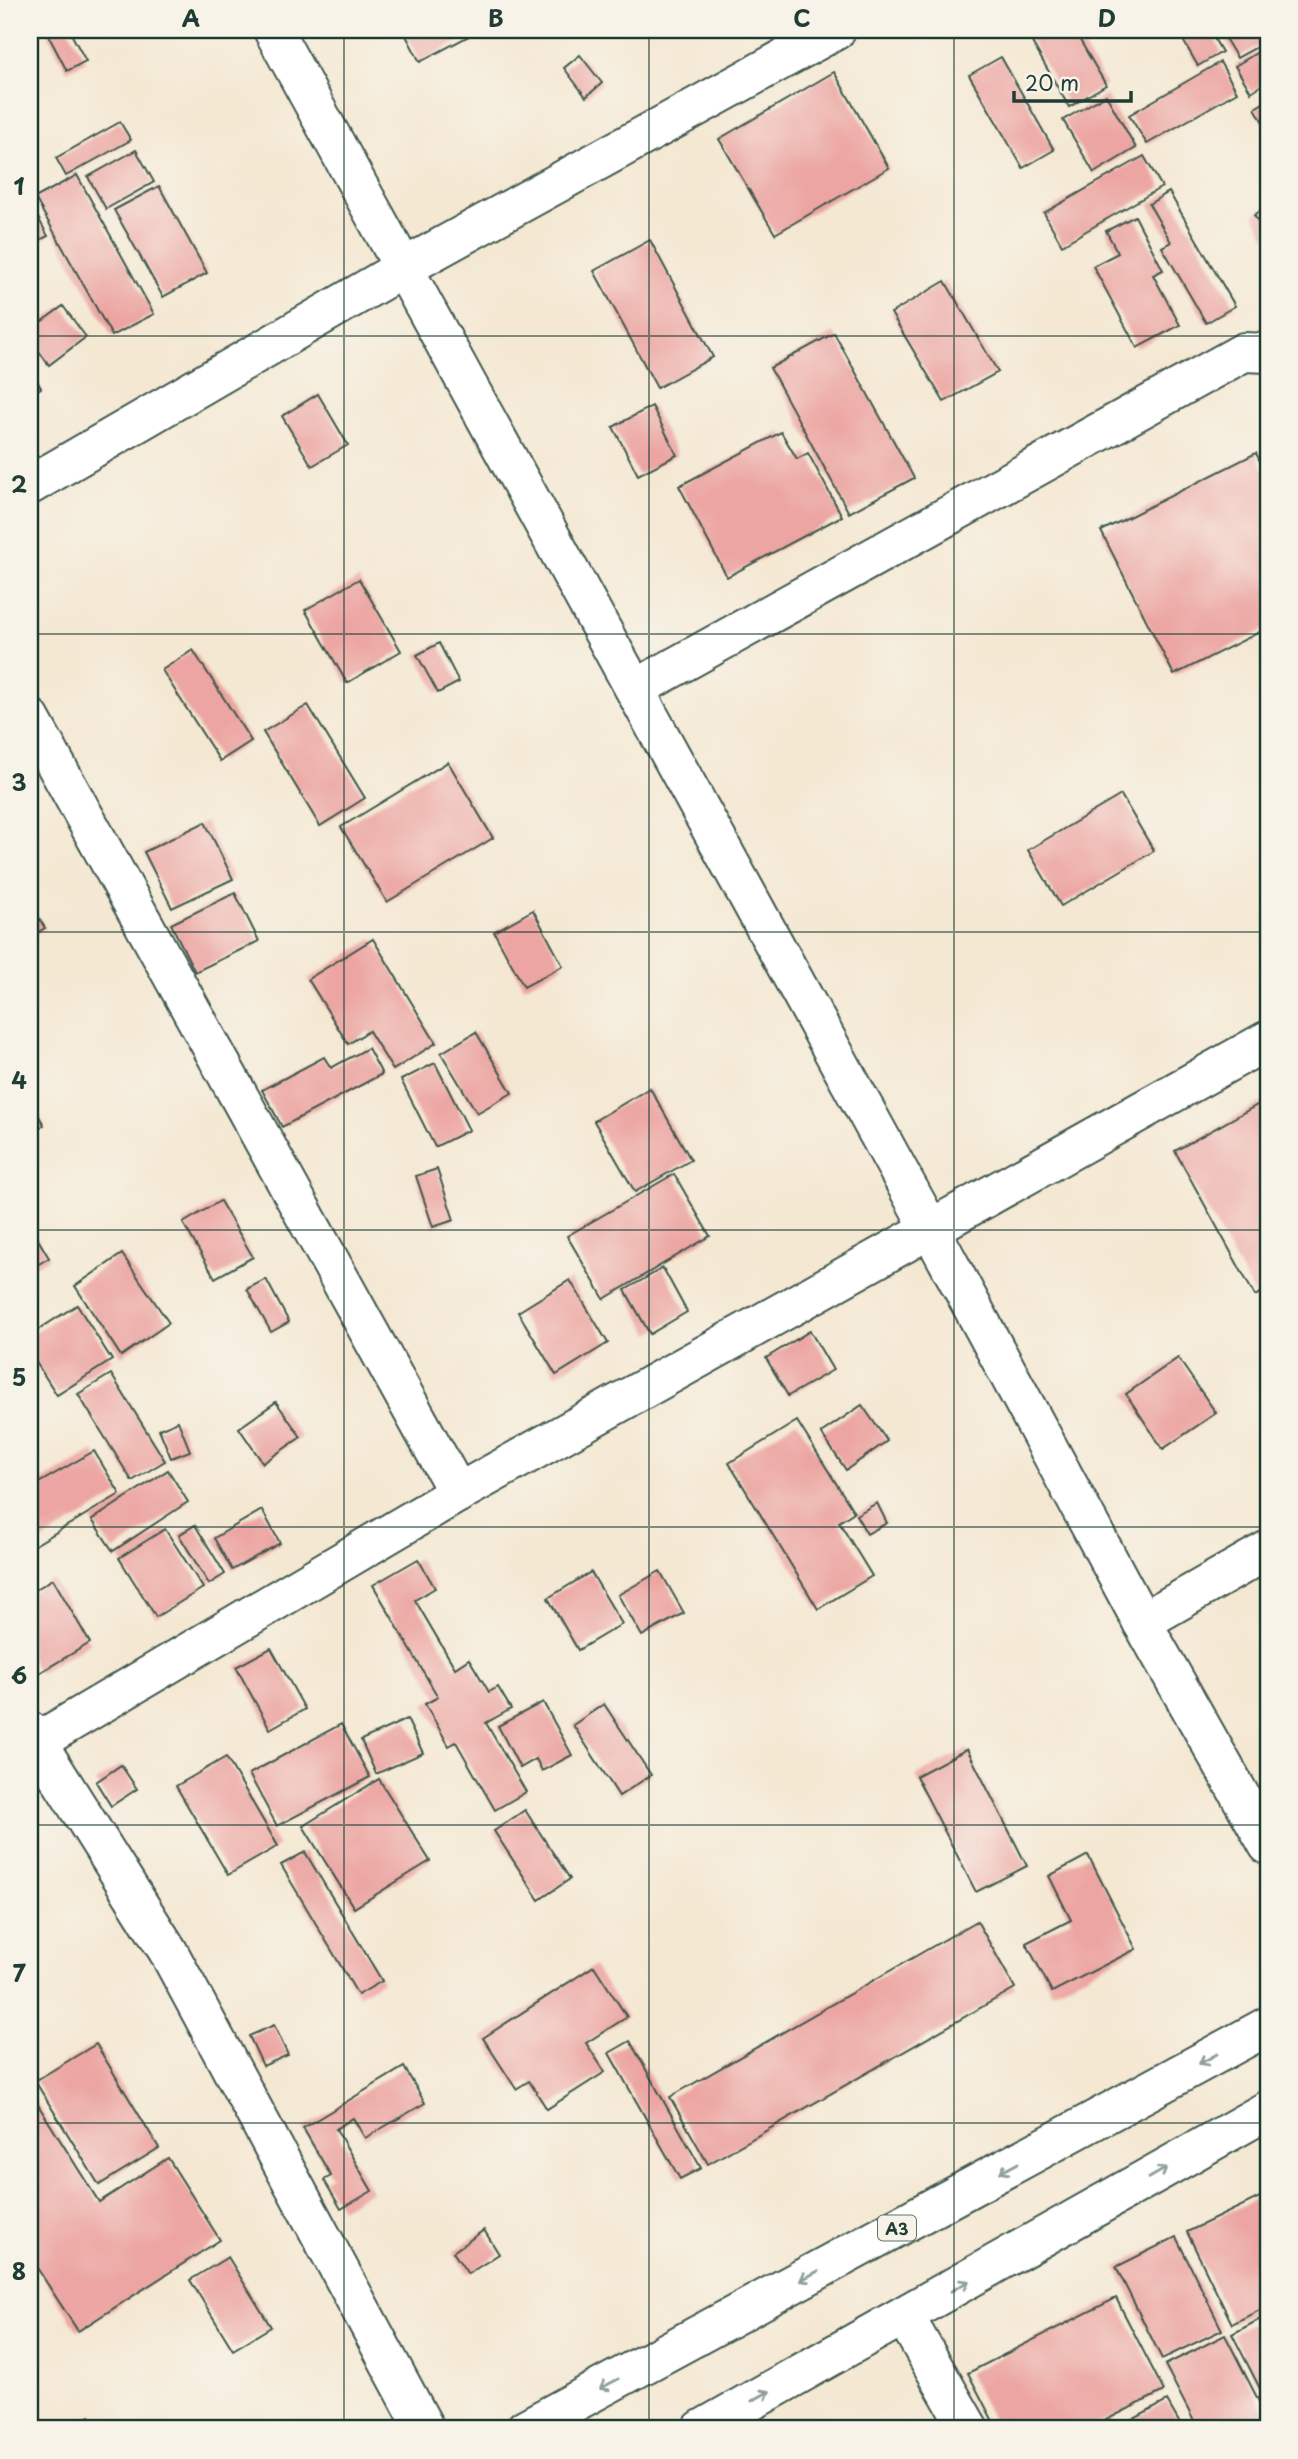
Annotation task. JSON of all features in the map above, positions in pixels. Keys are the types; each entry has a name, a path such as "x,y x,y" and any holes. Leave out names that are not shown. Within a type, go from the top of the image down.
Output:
{"main road":[{"path":"273,30 931,1230 1142,1622 1268,1845"},
{"path":"30,485 405,267 836,30"},
{"path":"635,689 1244,352 1268,353"},
{"path":"30,718 458,1493"},
{"path":"425,2429 168,1951 32,1740 458,1493 1268,1040"},
{"path":"1142,1622 1268,1550"},
{"name":"A3","path":"525,2429 1268,2026"},
{"path":"702,2429 905,2317 1268,2110"},
{"path":"905,2317 969,2429"}],"building":[{"path":"58,30 69,30 86,61 67,71 48,35"},
{"path":"403,30 465,30 469,36 420,62"},
{"path":"1025,30 1074,30 1106,85 1069,107"},
{"path":"1177,30 1209,30 1222,52 1198,66"},
{"path":"1220,30 1268,30 1268,41 1237,58"},
{"path":"1268,46 1268,81 1251,92 1235,66"},
{"path":"580,55 602,83 586,97 564,68"},
{"path":"1001,57 1054,150 1023,168 969,75"},
{"path":"1220,62 1237,92 1147,144 1129,115"},
{"path":"834,72 889,168 775,234 719,139"},
{"path":"1106,95 1136,148 1094,173 1063,120"},
{"path":"1268,100 1268,131 1255,108"},
{"path":"120,122 131,140 66,176 56,158"},
{"path":"136,150 154,182 106,209 88,177"},
{"path":"1144,156 1162,187 1062,245 1044,213"},
{"path":"77,175 154,314 112,336 35,198"},
{"path":"159,186 207,273 163,297 114,210"},
{"path":"1169,192 1235,306 1206,323 1162,247 1171,242 1149,204"},
{"path":"30,203 48,236 30,245"},
{"path":"1268,206 1268,240 1254,215"},
{"path":"1135,216 1163,270 1153,275 1180,325 1137,348 1093,266 1118,253 1106,231"},
{"path":"650,240 713,357 657,388 594,271"},
{"path":"945,281 998,372 944,402 891,313"},
{"path":"63,306 86,337 49,365 30,339 30,330"},
{"path":"834,333 914,478 849,513 770,368"},
{"path":"30,368 41,388 30,395"},
{"path":"318,394 348,445 312,466 282,416"},
{"path":"652,406 677,455 638,475 613,427"},
{"path":"781,432 797,459 808,453 842,516 727,577 679,486"},
{"path":"1256,453 1268,477 1268,628 1174,675 1101,531"},
{"path":"359,579 401,651 347,683 305,610"},
{"path":"439,643 459,682 438,693 417,655"},
{"path":"193,650 251,741 220,761 162,670"},
{"path":"308,705 365,798 320,826 263,732"},
{"path":"448,762 493,838 387,902 341,827"},
{"path":"1121,795 1154,851 1061,906 1028,850"},
{"path":"205,822 233,879 172,908 144,852"},
{"path":"235,893 259,941 195,972 171,924"},
{"path":"30,904 45,928 30,937"},
{"path":"533,910 563,966 524,987 494,932"},
{"path":"373,939 436,1043 393,1070 369,1031 348,1044 308,979"},
{"path":"476,1032 512,1093 477,1113 441,1053"},
{"path":"368,1048 382,1074 282,1127 262,1090 324,1057 331,1068"},
{"path":"435,1063 469,1130 435,1147 401,1080"},
{"path":"650,1088 691,1160 635,1192 594,1121"},
{"path":"1268,1099 1268,1289 1255,1296 1175,1151"},
{"path":"30,1101 44,1125 30,1133"},
{"path":"437,1169 454,1220 433,1227 416,1176"},
{"path":"674,1174 710,1236 604,1299 567,1236"},
{"path":"220,1201 253,1257 215,1278 183,1223"},
{"path":"30,1226 49,1258 30,1269"},
{"path":"122,1254 169,1323 121,1356 75,1286"},
{"path":"663,1268 687,1312 650,1334 625,1290"},
{"path":"266,1279 289,1322 271,1332 247,1289"},
{"path":"570,1280 608,1343 556,1375 518,1312"},
{"path":"77,1305 112,1360 57,1395 30,1353 30,1335"},
{"path":"810,1331 833,1370 788,1396 766,1358"},
{"path":"1178,1358 1216,1413 1163,1449 1126,1394"},
{"path":"111,1374 165,1461 132,1481 78,1394"},
{"path":"276,1402 301,1437 263,1463 239,1428"},
{"path":"862,1405 887,1441 846,1470 821,1433"},
{"path":"178,1421 190,1451 171,1458 159,1429"},
{"path":"797,1421 854,1512 839,1522 872,1576 818,1609 729,1463"},
{"path":"94,1451 120,1494 30,1548 30,1488"},
{"path":"168,1470 188,1502 113,1551 92,1520"},
{"path":"877,1503 887,1523 867,1534 856,1515"},
{"path":"262,1510 280,1543 232,1570 214,1538"},
{"path":"195,1525 225,1574 209,1584 179,1535"},
{"path":"165,1529 203,1588 156,1617 119,1558"},
{"path":"418,1559 435,1588 415,1600 455,1668 469,1659 489,1692 498,1687 511,1709 486,1723 526,1792 495,1810 456,1742 449,1746 425,1704 438,1697 373,1585"},
{"path":"660,1571 684,1613 642,1636 618,1595"},
{"path":"591,1572 622,1624 578,1650 548,1598"},
{"path":"53,1579 90,1643 39,1673 30,1657 30,1593"},
{"path":"271,1648 305,1709 270,1729 236,1667"},
{"path":"543,1702 572,1755 542,1771 536,1759 520,1768 498,1726"},
{"path":"604,1704 651,1775 619,1796 573,1725"},
{"path":"407,1719 423,1753 376,1774 361,1740"},
{"path":"341,1724 370,1777 277,1826 249,1774"},
{"path":"967,1749 1027,1866 976,1892 916,1776"},
{"path":"226,1757 278,1846 228,1875 176,1786"},
{"path":"121,1765 137,1789 111,1806 96,1782"},
{"path":"379,1779 430,1861 354,1908 303,1826"},
{"path":"525,1810 570,1879 539,1900 494,1831"},
{"path":"305,1852 382,1981 358,1995 281,1865"},
{"path":"1088,1855 1136,1949 1052,1992 1026,1943 1071,1920 1049,1876"},
{"path":"977,1921 1015,1988 708,2164 670,2097"},
{"path":"594,1966 627,2017 586,2043 605,2072 547,2109 529,2081 516,2089 483,2038"},
{"path":"274,2025 288,2055 263,2066 249,2036"},
{"path":"630,2041 701,2168 680,2179 609,2053"},
{"path":"96,2044 159,2148 99,2185 35,2081"},
{"path":"404,2067 425,2103 365,2138 353,2118 336,2129 372,2191 341,2209 324,2180 331,2176 303,2128"},
{"path":"33,2097 99,2202 168,2158 220,2240 78,2331 30,2257 30,2099"},
{"path":"1268,2193 1268,2306 1232,2324 1187,2232"},
{"path":"484,2230 499,2254 468,2274 453,2252"},
{"path":"1176,2237 1222,2330 1162,2359 1116,2267"},
{"path":"228,2257 271,2327 233,2350 190,2280"},
{"path":"1116,2298 1164,2391 1088,2429 997,2429 968,2373"},
{"path":"1268,2315 1268,2404 1232,2334"},
{"path":"1225,2335 1268,2419 1268,2429 1198,2429 1165,2365"},
{"path":"1167,2401 1183,2429 1125,2429 1123,2425"},
{"path":"90,2416 98,2429 75,2429 73,2426"}]}
